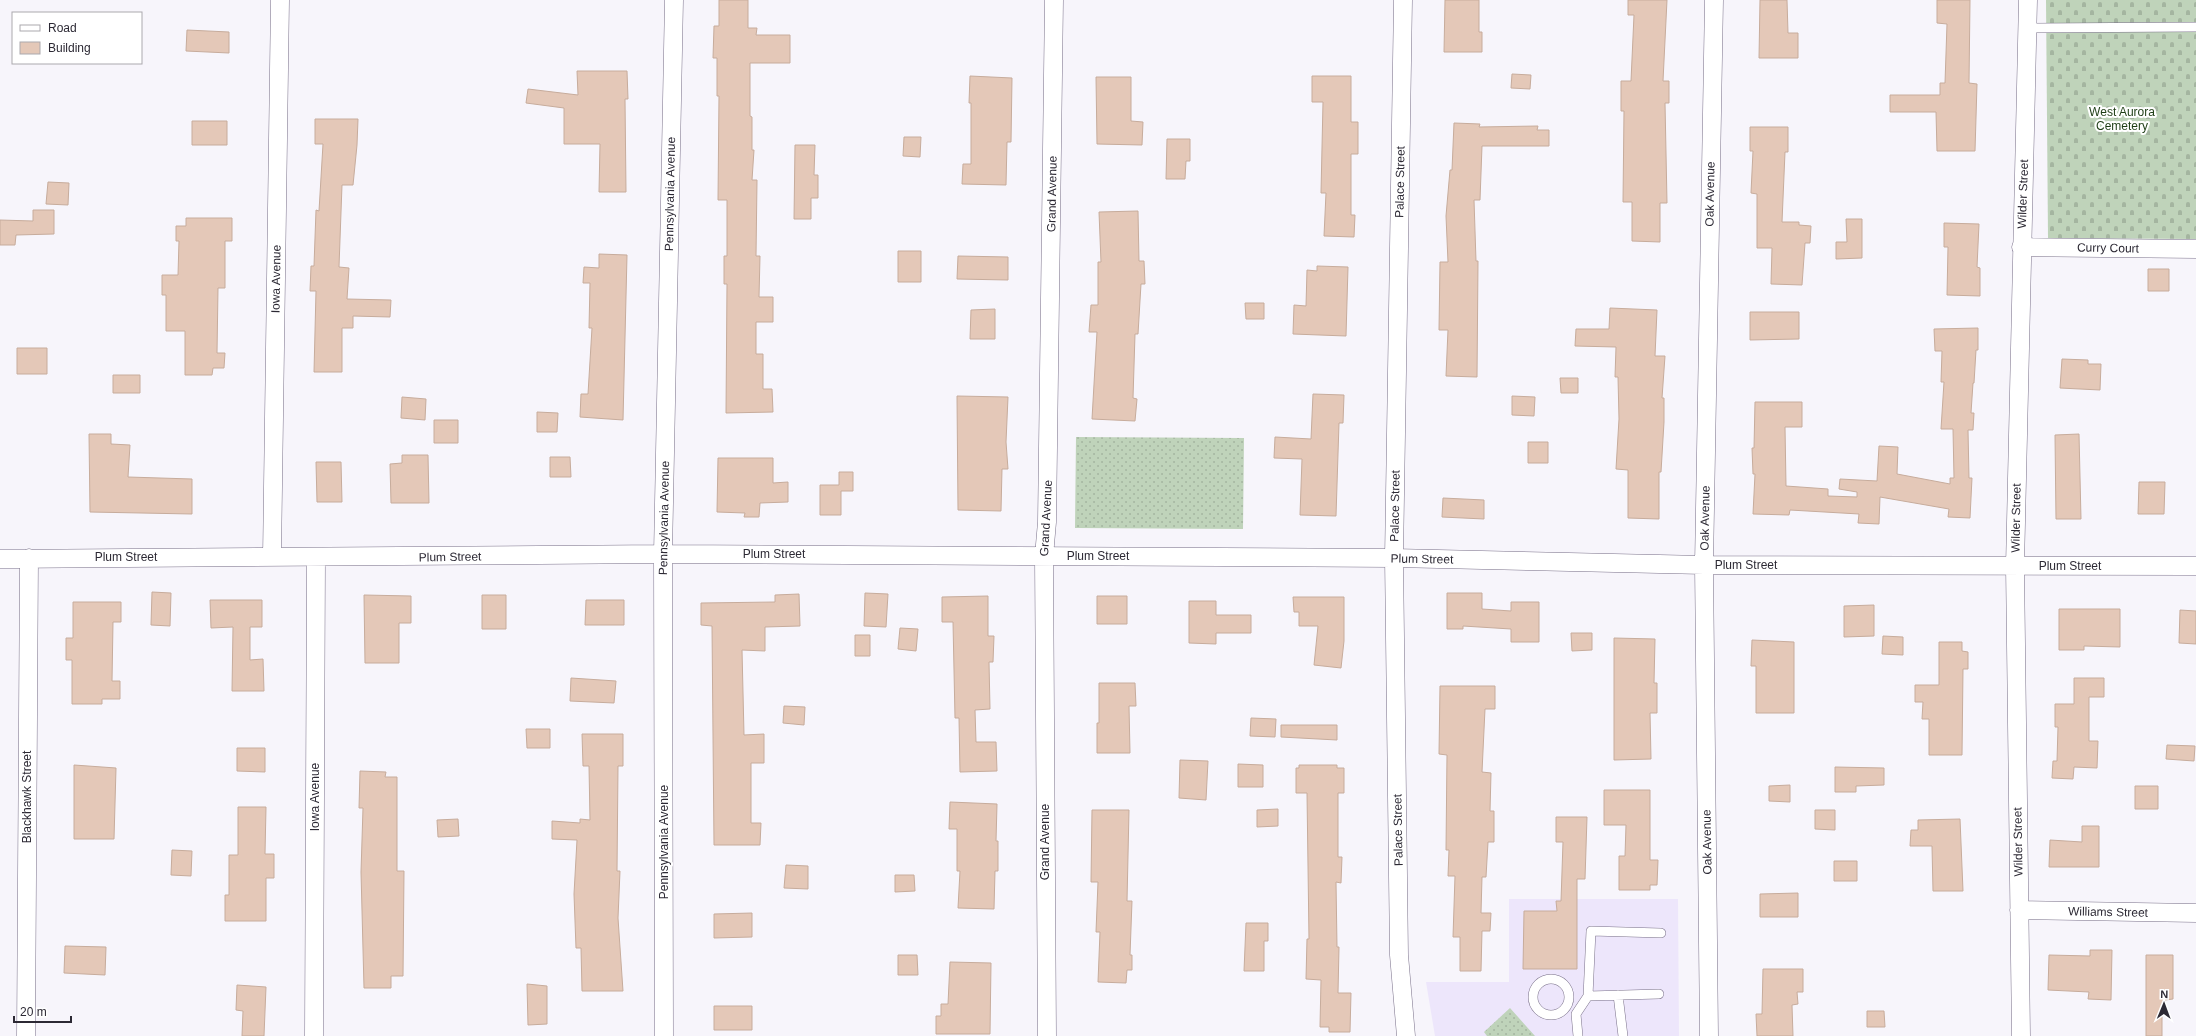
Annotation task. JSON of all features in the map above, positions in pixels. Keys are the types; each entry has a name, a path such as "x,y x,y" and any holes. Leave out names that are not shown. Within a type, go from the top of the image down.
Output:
{"street":[{"name":"Iowa Avenue","path":"272,557 280,0"},
{"name":"Pennsylvania Avenue","path":"664,1036 663,554 674,0"},
{"name":"Grand Avenue","path":"1046,1036 1044,556 1047,522 1054,0"},
{"name":"Palace Street","path":"1403,0 1394,558 1399,955 1406,1036"},
{"name":"Oak Avenue","path":"1708,1036 1704,565 1714,0"},
{"name":"Wilder Street","path":"2021,1036 2015,566 2021,247 2028,0"},
{"name":"Curry Court","path":"2021,247 2196,249"},
{"name":"Plum Street","path":"0,559 316,558 663,554 1394,558 1704,565 2196,566"},
{"name":"Blackhawk Street","path":"26,1036 29,558"},
{"name":"Iowa Avenue","path":"314,1036 316,558"},
{"name":"Williams Street","path":"2019,910 2196,913"}],"lane":[{"path":"2028,28 2196,27"},
{"path":"1578,1036 1576,1014 1588,996 1591,931 1661,933"},
{"path":"1548,979 1561,981 1569,992 1567,1006 1555,1015 1540,1012 1535,1006 1533,999 1537,985 1548,979"},
{"path":"1588,996 1659,994"},
{"path":"1618,995 1623,1036"},
{"path":"1567,1006 1576,1014"}],"shaded area":[{"path":"1509,899 1678,899 1679,1036 1435,1036 1426,982 1509,982"}],"green space":[{"name":"West Aurora Cemetery","path":"2046,0 2196,0 2196,239 2048,238"},
{"path":"1076,437 1244,438 1243,529 1075,528"},
{"path":"1510,1008 1535,1036 1487,1036 1484,1032"}],"building":[{"path":"719,0 748,0 748,28 757,28 756,35 790,35 790,63 750,63 750,116 752,117 752,150 754,150 752,180 757,180 756,256 760,256 759,297 773,297 773,322 756,322 756,354 763,354 763,389 772,389 773,412 726,413 727,284 724,284 724,256 727,256 727,200 718,200 719,96 717,96 717,58 713,58 714,26 719,26"},
{"path":"1445,0 1479,0 1479,32 1482,32 1482,52 1444,52"},
{"path":"1628,0 1667,0 1663,81 1669,81 1669,103 1665,103 1667,203 1660,203 1660,242 1632,241 1632,202 1623,202 1624,111 1621,111 1621,81 1631,81 1634,15 1628,15"},
{"path":"1760,0 1787,0 1788,33 1798,33 1798,58 1759,58"},
{"path":"1937,0 1970,0 1969,83 1977,84 1975,151 1937,151 1936,112 1890,112 1890,95 1940,95 1940,83 1945,83 1947,24 1937,23"},
{"path":"187,30 229,32 229,53 186,51"},
{"path":"577,71 627,71 628,99 625,99 626,192 599,192 600,144 564,144 564,108 526,103 528,89 578,95"},
{"path":"1512,74 1531,75 1530,89 1511,88"},
{"path":"970,76 1012,78 1011,142 1007,142 1006,185 962,184 963,164 971,164 971,103 969,103"},
{"path":"1312,76 1351,76 1351,122 1358,122 1358,154 1351,154 1351,215 1355,215 1354,237 1324,236 1326,193 1321,193 1323,102 1312,102"},
{"path":"1096,77 1131,77 1131,121 1143,122 1142,145 1097,144"},
{"path":"315,119 358,119 353,185 342,185 339,267 349,268 347,299 391,300 390,317 353,316 353,328 342,328 342,372 314,372 316,291 310,291 311,266 314,266 316,210 319,211 323,144 315,144"},
{"path":"192,121 227,121 227,145 192,145"},
{"path":"1454,123 1480,124 1479,127 1538,126 1537,130 1549,130 1549,146 1482,146 1480,200 1474,200 1476,261 1478,261 1477,377 1446,376 1448,330 1439,330 1440,262 1448,262 1446,216 1450,170 1452,170"},
{"path":"1750,127 1788,127 1788,152 1785,152 1782,222 1799,222 1799,225 1811,226 1810,243 1805,243 1802,285 1771,284 1772,248 1757,248 1757,194 1751,193 1753,151 1750,151"},
{"path":"904,137 921,137 920,157 903,156"},
{"path":"1167,139 1190,139 1190,161 1186,161 1185,179 1166,179"},
{"path":"795,145 815,145 814,175 818,175 818,198 811,198 811,219 794,219"},
{"path":"48,182 69,183 68,205 46,204"},
{"path":"33,210 54,210 54,234 16,235 15,245 0,245 0,220 33,221"},
{"path":"1138,211 1139,261 1144,261 1145,284 1141,284 1138,334 1135,334 1133,398 1137,399 1135,421 1092,419 1097,332 1089,332 1091,305 1098,305 1098,262 1101,262 1099,212"},
{"path":"186,218 232,218 232,241 225,241 225,288 218,288 217,353 225,353 224,368 213,368 212,375 185,375 185,331 166,331 166,295 162,295 162,275 178,275 179,241 176,241 176,226 186,226"},
{"path":"1846,219 1862,219 1862,258 1836,259 1836,242 1847,242"},
{"path":"1944,223 1979,224 1977,267 1980,268 1980,296 1947,295 1948,247 1944,247"},
{"path":"898,251 921,251 921,282 898,282"},
{"path":"599,254 627,255 623,420 580,417 581,394 588,394 592,328 589,328 590,283 583,283 584,267 599,268"},
{"path":"958,256 1008,257 1008,280 957,279"},
{"path":"1317,266 1348,267 1346,336 1293,334 1294,305 1306,306 1307,270 1317,271"},
{"path":"2148,269 2169,269 2169,291 2148,291"},
{"path":"1245,303 1264,303 1264,319 1246,319"},
{"path":"1610,308 1657,310 1655,356 1665,356 1662,398 1664,398 1664,422 1661,472 1659,472 1659,519 1628,518 1628,470 1616,469 1619,419 1618,377 1615,377 1616,347 1575,346 1576,329 1609,329"},
{"path":"995,309 995,339 970,339 971,310"},
{"path":"1750,312 1799,312 1799,339 1750,340"},
{"path":"1978,328 1978,350 1976,350 1971,413 1974,413 1973,430 1968,430 1969,478 1972,478 1970,518 1948,517 1949,509 1880,497 1879,524 1858,523 1859,514 1790,510 1789,515 1753,514 1755,474 1753,474 1752,448 1754,448 1755,402 1802,402 1802,427 1785,427 1786,486 1828,489 1828,496 1857,497 1857,492 1839,489 1840,479 1877,481 1879,446 1898,447 1897,474 1950,484 1950,478 1954,478 1953,429 1941,429 1944,382 1941,382 1942,351 1935,351 1934,329"},
{"path":"17,348 47,348 47,374 17,374"},
{"path":"2062,359 2088,360 2088,364 2101,364 2100,390 2060,388"},
{"path":"113,375 140,375 140,393 113,393"},
{"path":"1560,378 1578,378 1578,393 1561,393"},
{"path":"1313,394 1344,395 1343,423 1339,423 1336,516 1300,515 1302,459 1274,458 1275,437 1311,439"},
{"path":"957,396 1008,397 1006,442 1008,469 1002,469 1001,511 958,510"},
{"path":"1512,396 1535,397 1534,416 1512,415"},
{"path":"402,397 426,399 425,420 401,418"},
{"path":"537,412 558,413 557,432 537,432"},
{"path":"434,420 458,420 458,443 434,443"},
{"path":"89,434 111,434 111,444 130,445 128,477 192,479 192,514 90,512"},
{"path":"2079,434 2081,519 2056,519 2055,435"},
{"path":"1528,442 1548,442 1548,463 1528,463"},
{"path":"402,455 428,455 429,503 391,503 390,464 402,463"},
{"path":"550,457 570,457 571,477 550,477"},
{"path":"718,458 773,458 773,483 788,482 788,502 760,503 759,517 744,517 745,513 717,512"},
{"path":"316,462 341,462 342,502 317,502"},
{"path":"839,472 853,472 853,491 841,491 841,515 820,515 820,485 839,485"},
{"path":"2139,482 2165,482 2164,514 2138,514"},
{"path":"1443,498 1484,500 1484,519 1442,517"},
{"path":"152,592 171,593 170,626 151,625"},
{"path":"865,593 888,594 886,627 864,626"},
{"path":"1447,593 1482,593 1482,609 1511,611 1511,602 1539,602 1539,642 1511,642 1511,629 1463,626 1463,629 1447,629"},
{"path":"799,594 800,626 765,627 765,651 742,650 744,735 764,734 764,763 751,763 751,823 761,823 760,845 714,845 712,626 701,625 701,603 775,602 775,595"},
{"path":"364,595 411,596 411,623 399,623 399,663 365,663"},
{"path":"482,595 506,595 506,629 482,629"},
{"path":"988,596 988,636 994,636 993,662 989,662 990,709 975,710 976,742 996,742 997,771 960,772 959,718 955,718 953,622 942,622 942,597"},
{"path":"1097,596 1127,596 1127,624 1097,624"},
{"path":"1293,597 1344,597 1344,641 1341,668 1314,665 1318,626 1299,626 1299,612 1294,612"},
{"path":"210,600 262,600 262,627 250,627 250,660 263,659 264,691 232,691 233,627 211,628"},
{"path":"586,600 624,600 624,625 585,625"},
{"path":"1189,601 1216,601 1216,615 1251,615 1251,633 1216,633 1216,644 1189,643"},
{"path":"73,602 121,602 121,622 113,622 112,681 120,681 120,699 102,699 102,704 72,704 72,660 66,660 66,638 73,638"},
{"path":"1874,605 1874,636 1844,637 1844,606"},
{"path":"2059,609 2120,609 2120,647 2084,646 2084,650 2059,650"},
{"path":"2180,610 2196,611 2196,644 2179,643"},
{"path":"900,628 918,629 916,651 898,649"},
{"path":"1571,633 1592,633 1592,650 1572,651"},
{"path":"855,635 870,635 870,656 855,656"},
{"path":"1883,636 1903,637 1903,655 1882,654"},
{"path":"1614,638 1655,639 1654,683 1657,683 1657,713 1650,713 1651,759 1614,760"},
{"path":"1752,640 1794,642 1794,713 1756,713 1756,666 1751,666"},
{"path":"1939,642 1962,642 1962,651 1968,652 1968,669 1963,669 1962,755 1929,755 1929,719 1922,719 1923,702 1915,702 1915,685 1939,685"},
{"path":"571,678 616,681 614,703 570,701"},
{"path":"2074,678 2104,678 2104,697 2089,697 2089,741 2098,741 2097,768 2074,767 2073,779 2052,778 2053,761 2057,761 2058,727 2055,727 2055,704 2074,704"},
{"path":"1099,683 1135,683 1136,706 1129,706 1130,753 1097,753"},
{"path":"1440,686 1495,686 1495,709 1485,709 1482,772 1491,773 1490,811 1494,811 1494,842 1488,842 1486,877 1482,877 1481,913 1491,913 1490,931 1482,931 1481,971 1460,971 1460,937 1453,937 1455,876 1448,876 1449,850 1446,850 1447,755 1439,754"},
{"path":"784,706 805,707 804,725 783,723"},
{"path":"1251,718 1276,719 1275,737 1250,736"},
{"path":"1281,725 1337,725 1337,740 1281,737"},
{"path":"526,729 550,729 550,748 527,748"},
{"path":"582,734 623,734 623,766 618,766 617,871 620,871 618,918 623,991 582,991 581,948 576,948 574,894 577,840 552,839 552,821 580,823 580,819 590,820 589,766 583,766"},
{"path":"2167,745 2195,746 2194,761 2166,759"},
{"path":"237,748 265,748 265,772 237,771"},
{"path":"1180,760 1208,761 1206,800 1179,798"},
{"path":"1238,764 1263,765 1263,787 1238,787"},
{"path":"74,765 116,768 114,839 74,839"},
{"path":"1299,765 1337,765 1337,768 1344,768 1344,793 1338,793 1338,857 1342,857 1341,883 1336,882 1337,947 1339,947 1338,993 1351,993 1350,1032 1329,1032 1329,1027 1320,1027 1321,980 1306,979 1307,939 1309,939 1307,793 1296,793 1296,768 1299,768"},
{"path":"1835,767 1884,768 1884,785 1856,786 1856,792 1835,792"},
{"path":"360,771 386,772 385,777 397,777 397,871 404,871 403,976 391,976 391,988 364,988 361,872 363,808 359,808"},
{"path":"1790,785 1790,802 1769,801 1769,786"},
{"path":"2135,786 2158,786 2158,809 2135,809"},
{"path":"1604,790 1650,790 1650,860 1658,860 1657,885 1650,885 1650,890 1619,890 1619,856 1625,856 1626,825 1604,825"},
{"path":"950,802 997,804 996,841 998,841 998,871 995,871 994,909 958,908 960,871 957,871 957,829 949,829"},
{"path":"238,807 266,807 265,854 274,854 274,878 266,878 266,921 225,921 225,895 229,895 229,855 238,855"},
{"path":"1278,809 1278,826 1257,827 1257,810"},
{"path":"1092,810 1129,810 1127,901 1132,901 1130,955 1132,955 1132,970 1127,970 1126,983 1098,982 1100,932 1096,932 1098,882 1091,882"},
{"path":"1815,810 1835,810 1835,830 1815,829"},
{"path":"1556,817 1587,817 1585,879 1577,879 1577,969 1523,969 1524,911 1557,911 1556,901 1561,901 1563,842 1556,842"},
{"path":"458,819 459,836 438,837 437,820"},
{"path":"1960,819 1963,891 1933,891 1932,846 1910,846 1911,830 1918,830 1918,820"},
{"path":"2082,826 2099,826 2099,867 2049,867 2050,840 2082,842"},
{"path":"172,850 192,851 191,876 171,875"},
{"path":"1834,861 1857,861 1857,881 1834,881"},
{"path":"786,865 808,866 808,889 784,888"},
{"path":"895,875 914,875 915,891 895,892"},
{"path":"1798,893 1798,917 1760,917 1760,894"},
{"path":"752,913 752,937 714,938 714,914"},
{"path":"1246,923 1268,923 1268,941 1264,941 1264,971 1244,971"},
{"path":"65,946 106,947 105,975 64,973"},
{"path":"2090,950 2112,950 2111,1000 2088,999 2089,992 2048,990 2049,955 2090,956"},
{"path":"898,955 917,955 918,975 898,975"},
{"path":"2146,955 2173,955 2173,999 2165,1000 2165,1007 2162,1007 2162,1036 2146,1036"},
{"path":"950,962 991,963 990,1034 936,1034 936,1016 941,1016 941,1004 948,1004"},
{"path":"1763,969 1803,969 1803,992 1797,992 1798,1004 1792,1005 1793,1036 1757,1036 1756,1014 1762,1014"},
{"path":"527,984 547,986 547,1024 528,1025"},
{"path":"237,985 266,987 264,1036 242,1036 243,1011 236,1010"},
{"path":"714,1006 752,1006 752,1030 714,1030"},
{"path":"1867,1011 1884,1011 1885,1027 1867,1027"}]}
